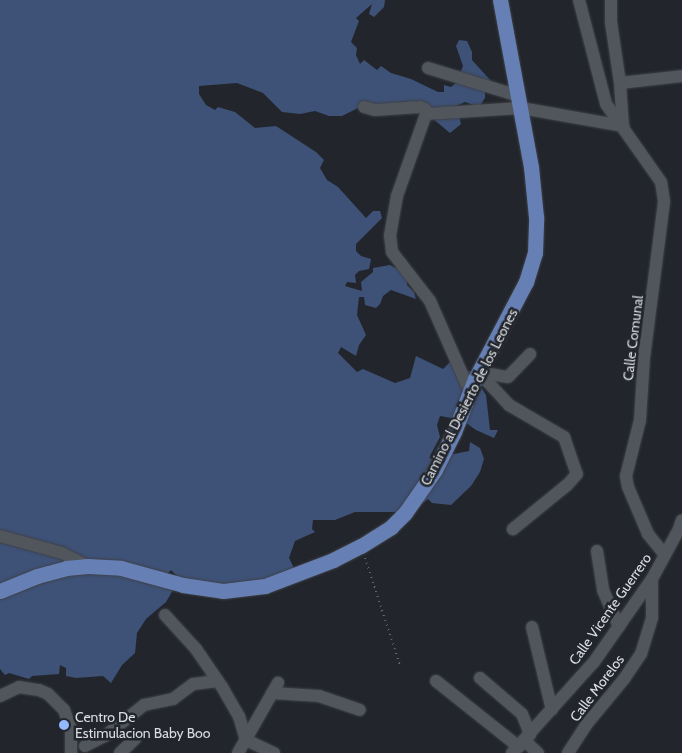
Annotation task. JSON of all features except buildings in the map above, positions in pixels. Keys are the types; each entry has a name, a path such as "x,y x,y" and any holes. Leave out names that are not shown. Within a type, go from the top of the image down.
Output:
{"main road":[{"name":"Camino al Desierto de los Leones","path":"0,591 37,576 66,568 88,566 121,568 183,585 223,591 265,586 333,560 361,546 391,527 405,513 429,481 454,432 478,373 520,296 535,252 536,217 520,102 500,0"}],"street":[{"name":"Calle Comunal","path":"579,0 606,104 662,182 664,202 644,358 640,420 626,476 628,487 648,534 665,555"},
{"path":"428,68 520,102 623,126 620,83 611,22 611,0"},
{"path":"620,83 682,76"},
{"path":"369,108 420,107 426,112 520,102"},
{"path":"426,112 397,196 390,235 392,252 430,301 470,392"},
{"path":"478,373 508,377 530,354"},
{"path":"478,373 509,405 564,437 578,474 568,485 513,530"},
{"name":"Calle Vicente Guerrero","path":"521,744 594,662 652,579 682,520"},
{"path":"0,536 62,553 88,566"},
{"path":"597,552 603,590 619,627"},
{"name":"Calle Morelos","path":"568,753 586,725 624,679 641,654 652,618 652,579"},
{"path":"165,615 196,648 218,681 239,716 246,740 274,753"},
{"path":"532,627 552,710"},
{"path":"480,678 522,714 521,744"},
{"path":"0,696 19,687 38,690 57,702 64,710 72,729 87,750 144,705 174,699 193,684 218,681"},
{"path":"436,681 521,744 538,753"},
{"path":"238,753 275,688 319,696 360,710"},
{"path":"71,753 72,729"},
{"path":"120,753 135,739"}],"path":[{"path":"361,546 400,665"}],"shaded area":[{"path":"0,0 385,0 384,7 374,17 369,14 372,4 356,18 359,21 351,42 357,48 356,55 360,64 364,60 377,70 381,66 391,73 411,79 438,92 444,92 444,85 451,87 456,83 463,66 456,46 459,40 467,41 472,52 472,60 491,81 485,88 485,98 479,107 465,102 456,106 461,124 450,133 419,107 366,104 342,116 329,116 315,111 300,114 282,112 263,93 237,83 199,86 199,94 206,105 215,110 218,107 235,112 255,128 276,126 316,152 324,160 320,168 327,180 338,187 366,218 373,211 380,211 382,218 356,244 356,251 361,256 371,259 369,269 359,271 355,275 356,283 347,282 345,286 362,291 361,282 373,272 373,268 390,265 407,274 407,285 414,292 416,299 391,290 383,296 376,308 365,305 364,297 359,297 357,315 366,335 359,345 356,356 341,347 338,353 357,372 363,369 395,383 410,378 416,356 443,369 450,362 458,361 477,376 477,381 486,395 490,430 498,430 494,438 476,430 462,420 440,416 437,425 440,437 430,456 432,457 443,451 454,454 469,451 470,442 480,448 484,459 480,472 471,486 451,505 432,503 428,499 412,512 355,512 335,520 313,520 312,529 315,532 295,541 289,558 294,568 302,576 188,587 171,570 164,577 173,590 166,602 146,619 137,633 135,653 122,665 111,683 103,676 76,678 66,676 66,668 60,665 59,674 32,676 29,679 9,673 5,675 0,669"}],"place":[{"name":"Centro De Estimulacion Baby Boo","path":"64,725"}]}
